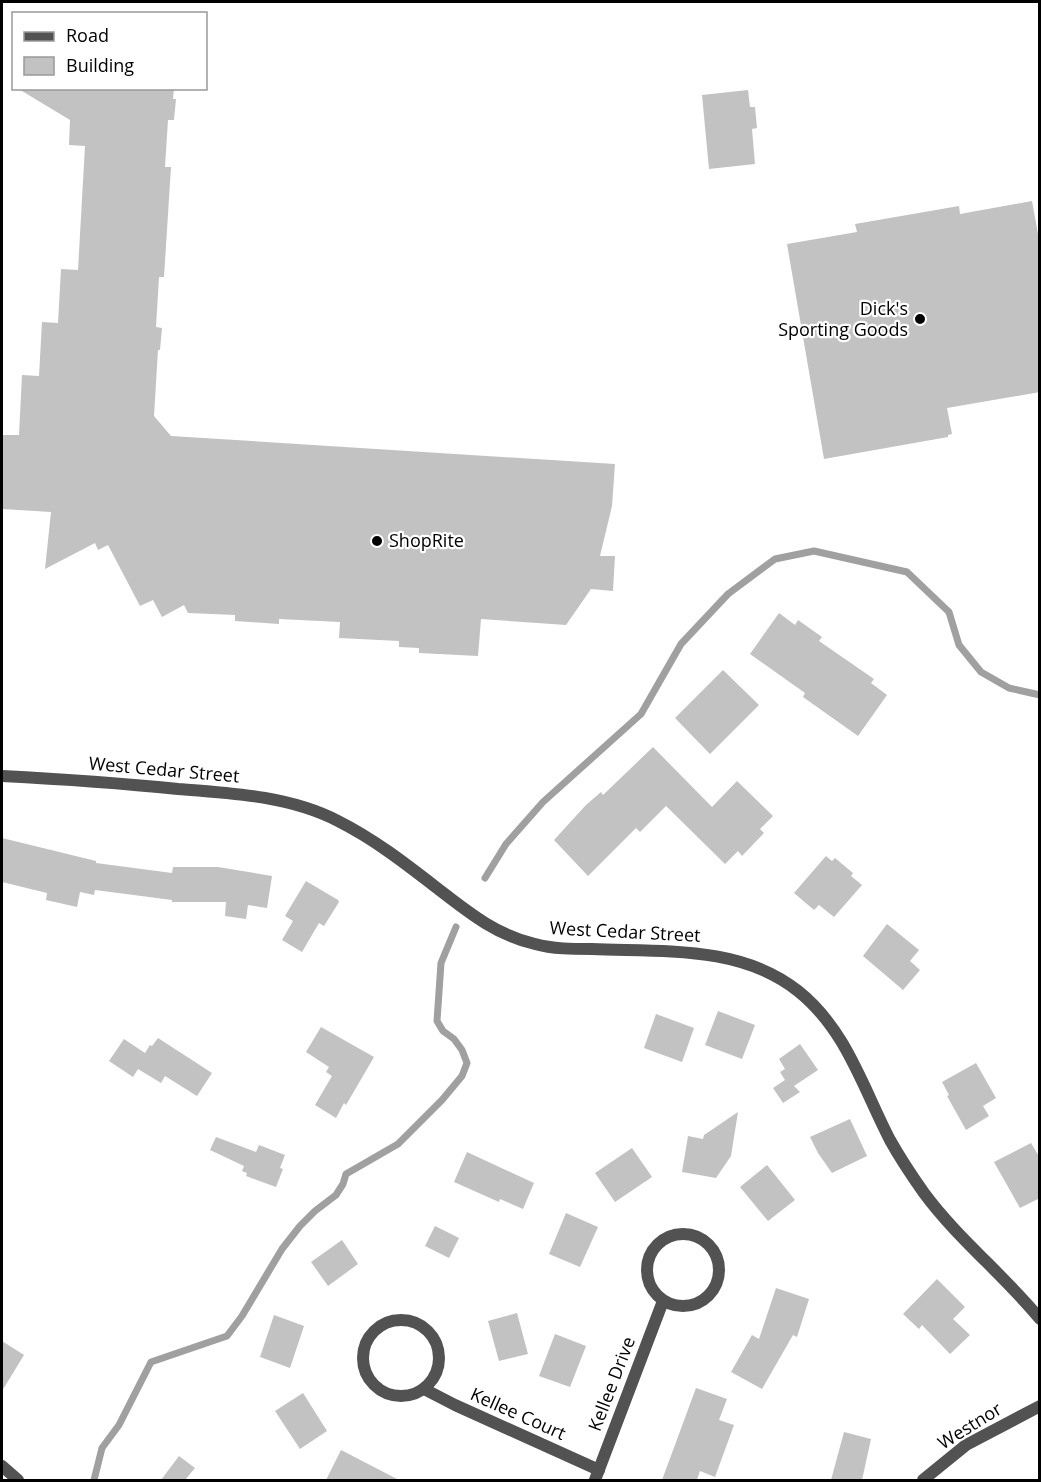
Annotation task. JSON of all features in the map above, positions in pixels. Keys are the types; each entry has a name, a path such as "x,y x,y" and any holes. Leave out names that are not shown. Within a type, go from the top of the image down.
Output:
{"street":[{"name":"West Cedar Street","path":"2,776 85,780 204,791 277,801 334,818 362,833 470,915 510,936 552,947 716,956 750,965 777,976 818,1009 841,1038 891,1140 926,1195 1040,1319"},
{"path":"673,1234 697,1236 715,1252 719,1264 719,1276 711,1292 698,1304 686,1307 674,1306 663,1301 654,1293 648,1282 646,1270 653,1248 662,1239 673,1234"},
{"name":"Kellee Drive","path":"597,1475 663,1301"},
{"path":"402,1320 415,1323 431,1335 439,1353 439,1366 434,1379 424,1389 413,1395 400,1396 387,1394 375,1387 367,1376 363,1363 364,1350 369,1338 378,1328 389,1322 402,1320"},
{"name":"Kellee Court","path":"424,1389 597,1475"},
{"name":"Westnor","path":"923,1480 966,1446 1040,1406"},
{"path":"2,1466 18,1480"}],"building":[{"path":"20,90 174,90 173,99 176,99 174,120 168,120 165,167 171,167 164,277 159,277 156,327 162,328 160,350 158,350 154,416 171,436 615,464 612,506 600,556 615,556 613,591 591,589 566,625 481,619 478,656 419,653 419,648 399,647 399,641 339,638 340,622 279,619 279,624 235,621 235,615 188,613 184,605 162,617 153,600 140,606 108,545 98,550 95,543 45,569 51,512 2,509 3,435 19,435 22,375 39,376 42,322 58,323 61,269 78,270 85,146 69,145 70,120"},
{"path":"748,90 750,107 755,107 757,128 752,129 755,164 709,169 702,95"},
{"name":"Dick's Sporting Goods","path":"1032,201 1040,245 1040,392 947,408 952,434 948,437 824,459 787,244 857,232 855,224 959,206 960,214"},
{"path":"779,613 795,625 798,620 822,637 819,641 874,679 871,683 887,695 858,736 803,697 805,693 750,654"},
{"path":"723,670 759,705 710,754 675,718"},
{"path":"653,747 712,807 737,781 773,816 760,829 764,833 742,856 738,851 725,864 666,806 640,832 636,828 588,876 554,840 586,805 601,792 603,795"},
{"path":"2,838 96,861 96,863 172,873 173,867 218,867 272,876 267,908 248,905 246,919 225,916 226,902 172,902 172,900 95,890 94,895 80,892 77,907 46,900 47,893 2,882"},
{"path":"826,856 832,861 835,858 853,873 851,876 862,885 834,917 819,905 814,910 794,893"},
{"path":"306,881 339,902 324,926 319,923 302,952 282,940 293,921 285,916"},
{"path":"887,924 919,950 910,961 920,970 903,990 863,956"},
{"path":"718,1011 755,1025 742,1059 705,1045"},
{"path":"656,1014 694,1028 682,1062 644,1048"},
{"path":"321,1027 374,1057 336,1118 315,1105 332,1076 326,1072 329,1067 306,1052"},
{"path":"158,1038 212,1073 197,1096 165,1076 161,1083 138,1069 133,1077 109,1061 124,1039 145,1053"},
{"path":"800,1044 818,1070 794,1086 800,1092 783,1103 773,1088 785,1080 780,1072 785,1069 779,1059"},
{"path":"976,1063 996,1098 983,1106 989,1116 966,1130 942,1082"},
{"path":"738,1112 731,1156 716,1178 682,1172 688,1136 703,1139 704,1135"},
{"path":"850,1119 867,1156 832,1173 810,1137"},
{"path":"216,1137 256,1152 259,1145 285,1155 280,1168 283,1169 276,1187 246,1176 247,1173 242,1171 244,1166 210,1150"},
{"path":"1031,1143 1040,1158 1040,1198 1020,1208 994,1162"},
{"path":"632,1148 652,1177 615,1202 595,1173"},
{"path":"467,1152 534,1183 523,1209 500,1199 499,1202 454,1182"},
{"path":"767,1165 795,1200 768,1221 740,1187"},
{"path":"566,1213 598,1227 580,1267 549,1254"},
{"path":"435,1226 459,1238 449,1258 425,1246"},
{"path":"342,1240 358,1264 328,1286 311,1262"},
{"path":"937,1279 965,1307 953,1319 970,1335 950,1354 922,1325 919,1329 903,1314"},
{"path":"776,1288 809,1299 797,1337 793,1335 762,1389 731,1372 752,1335 759,1339"},
{"path":"517,1313 528,1354 499,1361 488,1321"},
{"path":"274,1315 304,1326 290,1368 260,1357"},
{"path":"555,1334 586,1346 570,1387 539,1376"},
{"path":"2,1341 24,1355 2,1391"},
{"path":"696,1388 727,1399 719,1420 734,1425 715,1477 700,1471 697,1480 662,1480"},
{"path":"303,1393 327,1431 300,1449 275,1411"},
{"path":"844,1432 871,1439 862,1480 831,1480"},
{"path":"341,1450 399,1480 326,1480"},
{"path":"179,1456 195,1468 185,1480 161,1480"}],"waterway":[{"path":"485,878 506,844 543,802 641,714 681,644 728,594 775,559 814,551 907,572 949,612 959,645 981,672 1009,688 1040,695"},
{"path":"94,1480 102,1448 119,1425 151,1362 227,1336 242,1316 282,1249 300,1226 336,1195 346,1174 398,1144 442,1100 462,1076 467,1063 462,1050 454,1039 443,1031 437,1021 441,963 456,927"}],"place":[{"name":"Dick's Sporting Goods","path":"920,319"},
{"name":"ShopRite","path":"377,541"}]}
